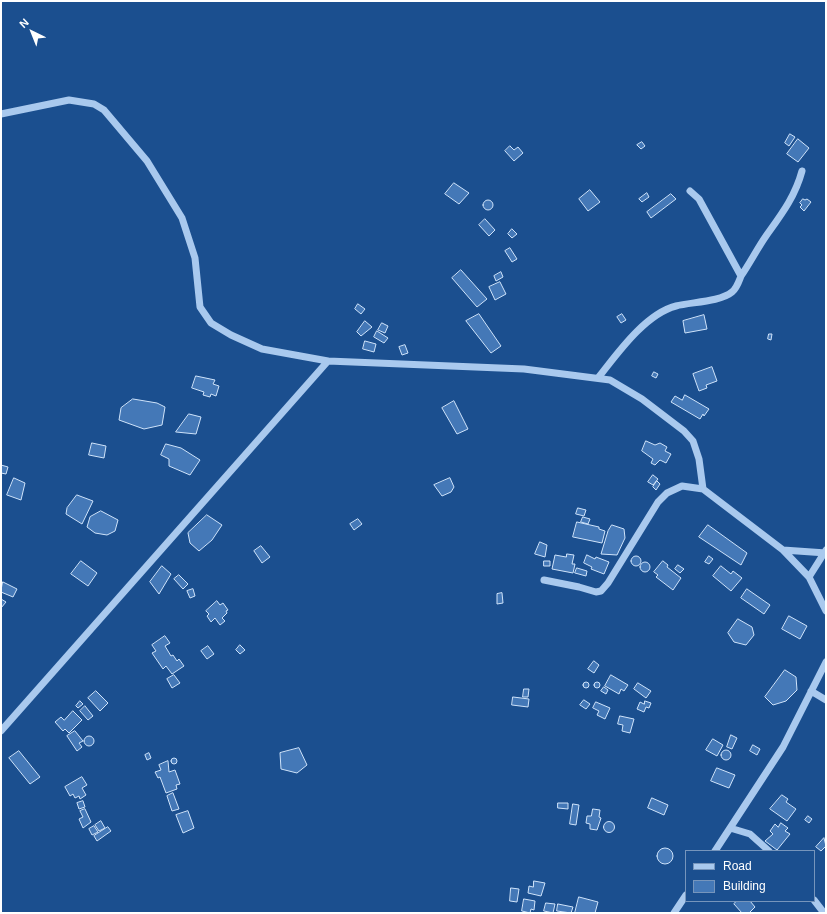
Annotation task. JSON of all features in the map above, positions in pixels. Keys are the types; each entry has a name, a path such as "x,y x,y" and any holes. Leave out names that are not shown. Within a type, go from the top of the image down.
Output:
{"street":[{"path":"1,114 70,100 94,104 104,110 146,160 182,218 195,258 200,307 211,323 231,335 262,349 328,361 524,369 610,380 642,399 684,431 693,441 699,459 704,489"},
{"path":"598,378 622,347 647,323 666,310 727,294 734,288 766,237 787,208 798,188 802,171"},
{"path":"690,191 699,199 741,276"},
{"path":"1,731 328,361"},
{"path":"544,580 596,592 601,591 608,584 658,502 667,493 682,486 704,489 783,550 809,577 826,611"},
{"path":"783,550 826,551"},
{"path":"809,577 826,551"},
{"path":"716,850 783,747 826,662"},
{"path":"811,691 826,700"},
{"path":"730,828 750,834 768,850"},
{"path":"674,913 685,896"},
{"path":"815,901 824,913"}],"building":[{"path":"790,134 795,137 789,146 785,143"},
{"path":"798,139 809,148 798,162 787,154"},
{"path":"642,142 645,146 641,149 637,145"},
{"path":"510,146 514,150 518,147 523,153 514,161 505,151"},
{"path":"454,183 469,193 459,204 445,194"},
{"path":"590,190 600,202 588,211 579,199"},
{"path":"647,193 649,197 642,202 639,199"},
{"path":"671,194 676,199 651,218 647,212"},
{"path":"803,199 807,199 811,202 804,211 800,207 802,205 800,203"},
{"path":"486,200 490,200 493,205 490,210 486,210 483,207 483,203"},
{"path":"485,219 495,230 489,236 479,225"},
{"path":"512,229 517,234 512,238 508,234"},
{"path":"510,248 517,259 512,262 505,251"},
{"path":"461,270 487,299 477,307 452,278"},
{"path":"501,272 503,277 496,281 494,276"},
{"path":"500,282 506,294 495,300 489,287"},
{"path":"358,304 365,309 361,314 355,309"},
{"path":"479,314 501,346 491,353 466,321"},
{"path":"622,314 626,320 621,323 617,317"},
{"path":"704,315 707,329 685,333 683,321"},
{"path":"365,321 372,327 361,336 357,332"},
{"path":"382,323 388,326 385,333 378,330"},
{"path":"377,331 388,338 384,343 374,337"},
{"path":"769,334 772,334 771,340 768,339"},
{"path":"365,341 376,344 374,352 363,349"},
{"path":"405,345 408,353 402,355 399,347"},
{"path":"712,367 717,381 706,385 707,388 699,391 693,374"},
{"path":"654,372 658,374 656,378 652,376"},
{"path":"196,376 215,380 213,384 219,386 216,396 211,394 210,397 203,395 204,392 192,388"},
{"path":"685,395 709,409 704,416 703,414 700,419 671,402 675,396 682,400"},
{"path":"133,399 157,403 165,407 162,425 144,429 119,420 121,408"},
{"path":"454,401 468,429 457,434 442,408"},
{"path":"189,414 201,417 196,434 176,432"},
{"path":"646,441 655,445 660,443 667,447 665,451 671,454 666,463 660,460 655,465 651,463 653,459 642,451"},
{"path":"92,443 106,446 104,458 89,455"},
{"path":"166,444 181,448 200,460 190,475 169,466 169,459 161,455"},
{"path":"1,465 8,467 6,474 1,473"},
{"path":"653,475 658,479 653,485 648,482"},
{"path":"14,478 25,483 21,500 7,495"},
{"path":"450,478 454,487 451,492 442,496 434,485"},
{"path":"657,481 660,484 656,490 653,487"},
{"path":"77,495 93,501 82,524 66,514 67,508"},
{"path":"578,508 586,510 584,516 576,514"},
{"path":"101,511 118,520 115,531 107,535 95,533 87,527 90,517"},
{"path":"207,515 222,525 212,540 199,551 190,543 188,533"},
{"path":"583,517 590,519 588,524 581,522"},
{"path":"358,519 362,524 354,530 350,524"},
{"path":"577,522 599,527 599,529 605,531 602,543 573,537"},
{"path":"612,525 624,529 625,538 617,555 601,554 608,531"},
{"path":"708,525 747,553 741,565 699,537"},
{"path":"540,542 547,545 545,557 535,554"},
{"path":"261,546 270,557 262,563 254,551"},
{"path":"567,554 574,555 572,564 575,564 573,573 552,569 555,555 566,557"},
{"path":"587,555 595,559 596,557 609,562 604,574 591,569 592,567 584,563"},
{"path":"634,556 638,556 641,561 638,566 634,566 631,563 631,559"},
{"path":"709,556 713,559 709,564 705,562"},
{"path":"81,561 97,573 88,586 71,574"},
{"path":"544,561 550,561 550,566 544,566"},
{"path":"663,561 668,565 667,567 681,578 673,590 656,577 658,575 654,572"},
{"path":"643,562 647,562 650,567 647,572 643,572 640,569 640,565"},
{"path":"678,565 684,569 680,573 675,569"},
{"path":"162,566 171,574 159,594 150,582"},
{"path":"721,566 731,574 733,571 742,578 731,591 713,576"},
{"path":"577,568 587,571 586,576 575,573"},
{"path":"179,575 188,584 183,589 174,579"},
{"path":"3,582 17,589 13,597 1,592"},
{"path":"193,589 195,596 190,598 187,591"},
{"path":"747,589 770,605 764,614 741,598"},
{"path":"502,593 503,603 497,604 497,594"},
{"path":"1,599 6,602 1,608"},
{"path":"217,601 220,605 223,603 228,610 222,618 225,621 220,625 215,618 211,622 207,616 209,614 206,611"},
{"path":"789,616 807,626 800,639 782,629"},
{"path":"738,619 752,627 754,635 746,645 734,642 728,633"},
{"path":"165,636 170,643 165,646 171,656 173,655 177,661 179,659 184,666 172,674 166,666 163,669 152,653 156,651 152,645"},
{"path":"240,645 245,650 240,654 236,650"},
{"path":"208,646 214,654 207,659 201,651"},
{"path":"594,661 599,665 594,673 588,669"},
{"path":"785,670 796,677 797,690 786,701 773,705 765,697"},
{"path":"174,675 180,683 172,688 167,679"},
{"path":"611,675 628,685 624,691 621,689 619,694 605,686"},
{"path":"586,682 589,685 586,688 583,685"},
{"path":"597,682 600,685 597,688 594,685"},
{"path":"638,683 651,691 646,698 634,689"},
{"path":"604,687 608,690 606,694 601,691"},
{"path":"524,689 529,689 528,697 523,697"},
{"path":"96,691 108,703 100,711 88,698"},
{"path":"513,697 529,699 528,707 512,705"},
{"path":"584,700 590,704 586,709 580,705"},
{"path":"80,701 83,704 78,708 76,706"},
{"path":"645,701 651,703 649,708 646,707 644,712 637,709 640,702 644,704"},
{"path":"596,702 610,708 605,719 597,715 599,711 593,708"},
{"path":"85,706 93,716 88,720 80,711"},
{"path":"73,711 82,720 69,733 65,729 63,731 55,722 61,717 64,720"},
{"path":"620,716 634,719 630,733 622,731 623,725 618,724"},
{"path":"75,731 83,741 79,743 82,747 77,751 67,736"},
{"path":"731,735 737,738 732,749 727,747"},
{"path":"87,736 91,736 94,741 91,746 87,746 84,743 84,739"},
{"path":"713,739 723,745 717,756 706,750"},
{"path":"753,745 760,749 757,755 750,751"},
{"path":"299,748 307,765 297,773 281,769 280,753"},
{"path":"724,750 728,750 730,751 730,759 724,760 721,757 721,753"},
{"path":"19,751 40,777 30,784 9,758"},
{"path":"149,753 151,758 147,760 145,755"},
{"path":"174,758 177,761 174,764 171,761"},
{"path":"168,761 169,772 175,770 180,784 176,785 177,789 166,793 160,777 158,778 155,772 161,770 159,765"},
{"path":"717,768 735,775 729,788 711,781"},
{"path":"82,777 87,785 82,788 86,795 80,799 79,796 75,798 73,794 70,796 65,787"},
{"path":"173,793 179,809 172,811 167,796"},
{"path":"782,795 788,799 786,802 796,809 787,821 770,809"},
{"path":"652,798 668,805 664,815 648,808"},
{"path":"83,801 85,807 79,809 77,803"},
{"path":"558,803 568,803 568,809 558,808"},
{"path":"573,804 579,805 576,825 570,824"},
{"path":"85,809 91,822 83,828 79,819 83,817 80,811"},
{"path":"593,809 600,810 599,817 601,818 597,830 590,829 590,824 586,823 587,816 591,816"},
{"path":"188,811 194,828 183,833 176,815"},
{"path":"808,816 812,819 809,823 805,820"},
{"path":"101,821 105,828 99,831 95,825"},
{"path":"607,822 611,822 613,823 613,831 607,832 604,829 604,825"},
{"path":"781,823 788,828 785,831 790,834 777,850 765,841 773,834 770,831 775,824 778,827"},
{"path":"94,826 98,832 92,835 89,829"},
{"path":"108,827 111,831 97,841 94,836"},
{"path":"824,838 826,846 821,851 816,847"},
{"path":"662,848 668,848 673,853 671,862 668,864 662,864 657,859 657,853"},
{"path":"534,881 545,883 541,896 528,893 529,886 533,887"},
{"path":"511,888 519,889 517,902 510,901"},
{"path":"579,897 598,902 595,913 575,913"},
{"path":"524,899 535,901 534,910 531,909 530,913 522,911"},
{"path":"736,902 751,902 755,907 749,913 742,913 734,904"},
{"path":"546,903 555,904 553,913 544,911"},
{"path":"558,904 573,907 571,913 557,911"}]}
